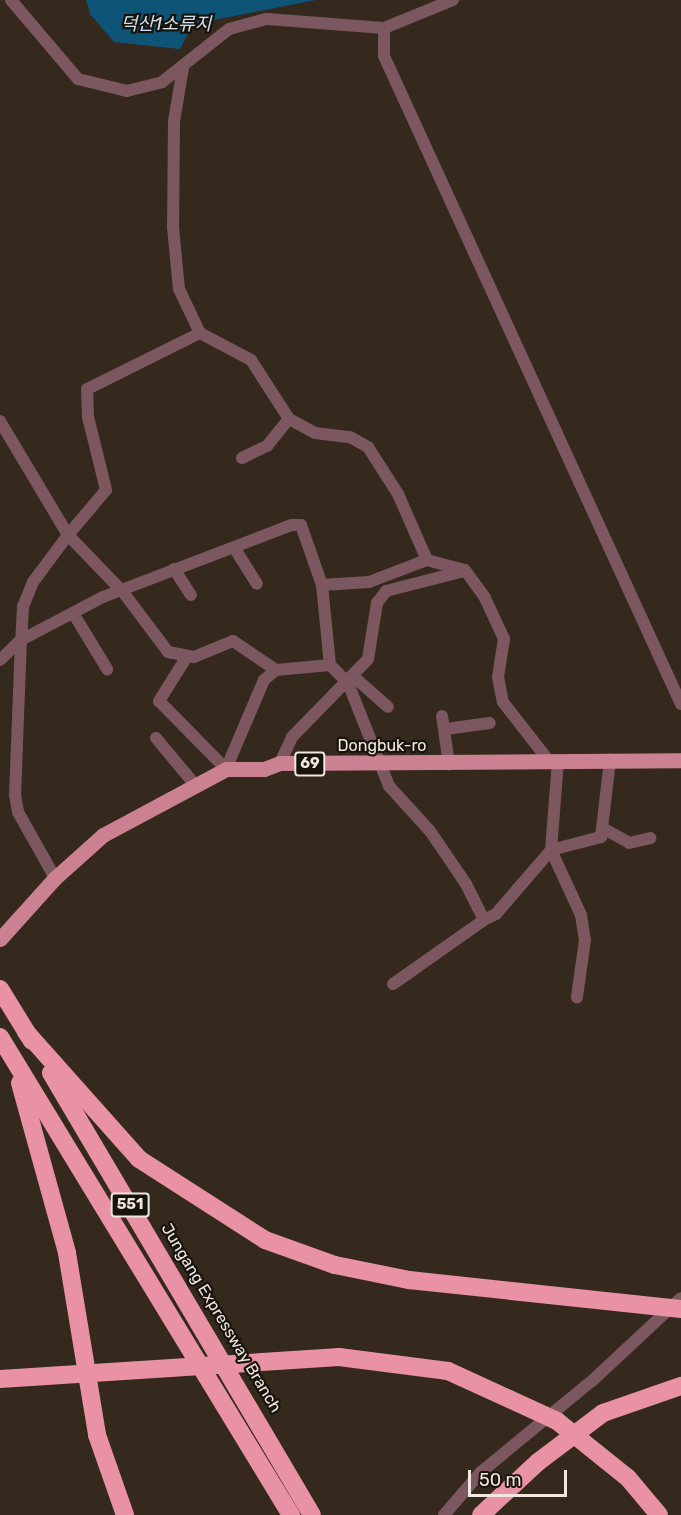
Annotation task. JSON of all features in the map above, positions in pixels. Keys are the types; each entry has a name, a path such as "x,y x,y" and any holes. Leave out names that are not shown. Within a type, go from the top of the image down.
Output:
{"highway":[{"name":"Jungang Expressway Branch","path":"0,989 212,1340 312,1515"},
{"path":"26,1032 139,1159 265,1240 335,1265 409,1280 681,1309"},
{"name":"551","path":"0,1037 188,1341 291,1515"},
{"path":"13,1058 53,1196 92,1401 123,1511"},
{"path":"0,1379 246,1359 366,1357 448,1371 528,1404 593,1447 659,1515"},
{"path":"482,1515 538,1462 603,1413 681,1386"}],"main road":[{"name":"Dongbuk-ro","path":"0,939 55,878 103,835 226,769 264,769 280,763 381,766 681,760"}],"street":[{"path":"11,0 78,79 127,91 162,82 183,68 229,29 267,19 384,28 453,0"},
{"path":"384,28 384,56 417,138 584,484 681,704"},
{"path":"183,68 174,121 173,227 179,289 200,333 251,360 289,419 315,433 350,437 369,447 398,494 428,560"},
{"path":"55,878 18,812 15,795 23,608 33,582 106,490 88,417 87,389 200,333"},
{"path":"242,458 267,446 289,419"},
{"path":"0,421 68,535 123,592 162,648 186,658"},
{"path":"0,660 21,640 73,613 223,547 235,549 301,525 322,585 330,665"},
{"path":"235,549 257,584"},
{"path":"322,585 369,582 428,560 465,570 504,639 498,677 503,702 553,761 552,850 581,915 585,940 577,997"},
{"path":"174,569 191,595"},
{"path":"280,763 292,737 351,680 368,659 377,603 386,591 465,570"},
{"path":"73,613 107,669"},
{"path":"276,670 233,641 186,658 159,701 226,769 264,680 276,670 330,665 388,707"},
{"path":"351,680 381,766 397,798 430,831 466,884 484,920"},
{"path":"442,716 446,729 449,764"},
{"path":"446,729 490,723"},
{"path":"156,738 196,786"},
{"path":"393,984 496,914 552,850 595,839 606,830 610,760"},
{"path":"606,830 629,843 650,838"},
{"path":"444,1515 481,1472 593,1380 681,1298"}],"water":[{"name":"덕산1소류지","path":"86,0 316,0 193,24 180,49 114,42 90,14"}]}
